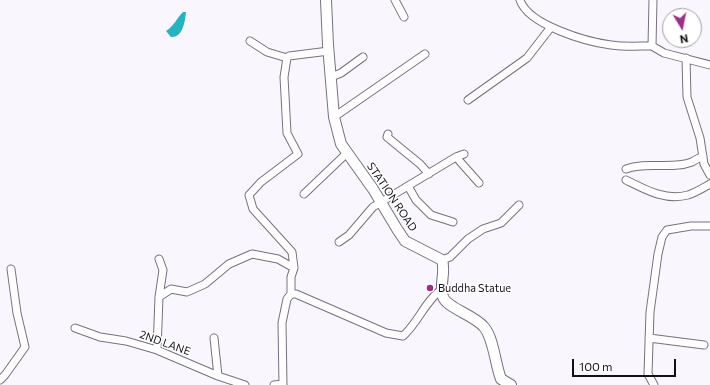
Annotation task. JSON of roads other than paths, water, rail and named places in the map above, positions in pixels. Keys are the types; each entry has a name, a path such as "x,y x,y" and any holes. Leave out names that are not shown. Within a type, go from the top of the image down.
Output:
{"street":[{"name":"STATION ROAD","path":"326,0 334,117 341,144 397,230 406,241 442,260"},
{"path":"394,0 404,17"},
{"path":"520,0 527,13 551,27 576,38 612,45 652,46 664,53 710,65"},
{"path":"652,46 653,0"},
{"path":"468,100 526,58 551,27"},
{"path":"250,41 267,52 287,58 289,56 329,50"},
{"path":"334,117 425,54"},
{"path":"331,77 341,73 363,57"},
{"path":"274,385 282,385 282,323 287,299 291,294 291,277 294,268 292,252 253,209 249,196 261,182 298,154 286,133 284,77 287,58"},
{"path":"686,58 686,97 700,138 704,164 710,175"},
{"path":"388,134 387,137 420,164 429,174"},
{"path":"304,194 347,153"},
{"path":"339,242 349,236 373,207 380,202 456,157 464,154"},
{"path":"626,169 636,165 671,166 691,162 703,156"},
{"path":"456,157 479,183"},
{"path":"626,180 653,194 671,197 688,195 710,184"},
{"path":"408,186 416,200 431,215 454,222"},
{"path":"511,385 501,379 489,334 484,326 469,315 447,303 443,297 442,289 444,264 442,260 450,257 468,239 483,229 501,223 519,205"},
{"path":"654,385 648,374 650,312 658,254 662,237 667,230 690,226 710,226"},
{"path":"159,297 171,289 187,292 205,284 229,264 252,254 278,259 294,268"},
{"path":"157,350 159,297 163,270 159,259"},
{"path":"0,380 24,347 17,313 11,269"},
{"path":"291,294 296,294 386,332 403,336 410,330 424,307 437,292 442,289"},
{"name":"2ND LANE","path":"75,328 100,337 126,341 157,350 242,385"},
{"path":"214,338 218,376"},
{"path":"649,338 704,345"}],"water":[{"path":"183,12 186,12 183,28 178,35 171,37 166,31"}],"place":[{"name":"Buddha Statue","path":"430,288"}]}
